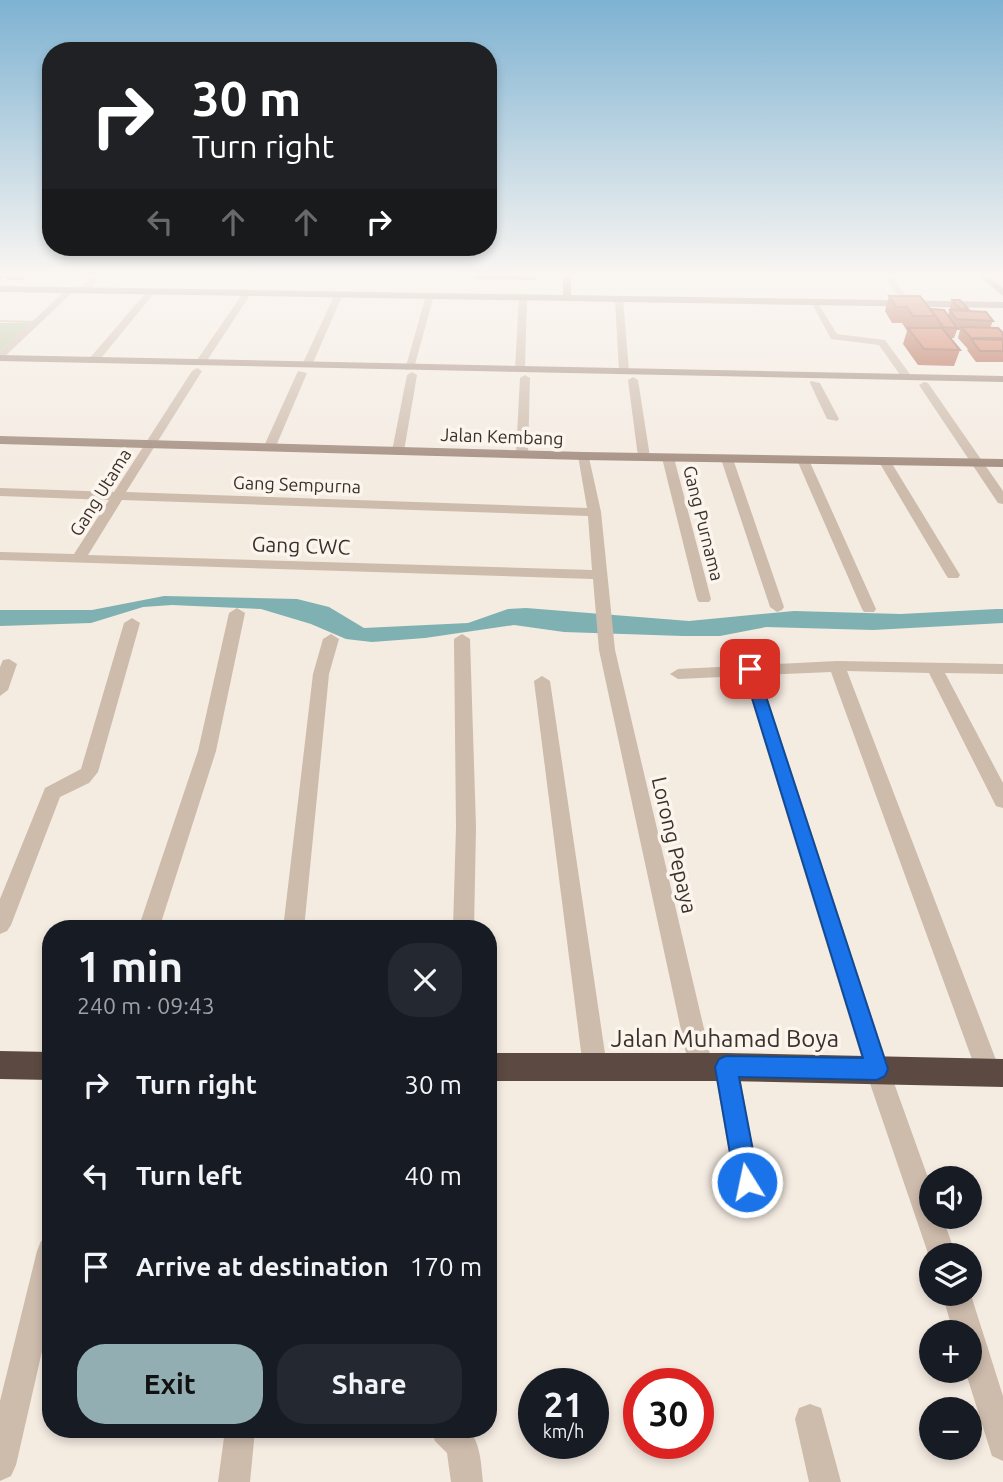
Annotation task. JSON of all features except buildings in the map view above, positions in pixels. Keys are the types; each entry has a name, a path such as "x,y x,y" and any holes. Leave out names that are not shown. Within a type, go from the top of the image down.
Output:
{"highway":[{"path":"0,1065 42,1066"},
{"name":"Jalan Muhamad Boya","path":"497,1067 714,1067 996,1073"}],"street":[{"path":"0,358 16,343"},
{"path":"93,361 108,343"},
{"name":"Gang Utama","path":"78,559 215,343"},
{"path":"270,446 316,343"},
{"path":"398,451 410,371 417,343"},
{"path":"522,343 522,454"},
{"path":"622,343 624,371"},
{"path":"883,343 907,377"},
{"path":"0,358 146,366"},
{"path":"0,368 199,367 602,375 633,380 1003,387"},
{"path":"602,375 624,371 1003,379"},
{"path":"633,380 644,457"},
{"path":"815,383 833,419"},
{"path":"923,385 1003,500"},
{"name":"Jalan Kembang","path":"0,440 668,458 1003,463"},
{"name":"Lorong Pepaya","path":"584,456 594,512 604,624 751,1205"},
{"name":"Gang Purnama","path":"668,458 704,599"},
{"path":"727,459 777,607"},
{"path":"803,460 869,609"},
{"path":"885,462 953,575"},
{"name":"Gang Sempurna","path":"0,492 594,512"},
{"name":"Gang CWC","path":"0,556 600,575"},
{"path":"151,920 207,751 237,613"},
{"path":"0,925 52,793 89,772 132,623"},
{"path":"294,920 321,674 331,639"},
{"path":"462,639 466,827 464,920"},
{"path":"0,690 9,664"},
{"path":"837,666 996,1073"},
{"path":"678,674 837,666 1003,669"},
{"path":"750,669 877,1069 938,1243"},
{"path":"935,669 1003,802"},
{"path":"542,681 595,1067"},
{"path":"0,1465 42,1289"},
{"path":"982,1377 1003,1445"},
{"path":"810,1419 825,1482"},
{"path":"234,1482 239,1438"},
{"path":"455,1438 462,1445 467,1482"}],"green space":[{"path":"0,343 9,343 0,352"}],"water":[{"path":"164,596 297,599 329,607 364,628 468,623 508,609 526,608 689,621 794,611 901,614 1003,609 1003,623 873,630 766,627 720,636 564,632 514,625 425,638 372,642 346,639 311,624 261,609 172,605 143,607 91,623 0,626 0,610 92,610"}],"route":[{"path":"747,1182 726,1067 877,1069 750,669"}]}
